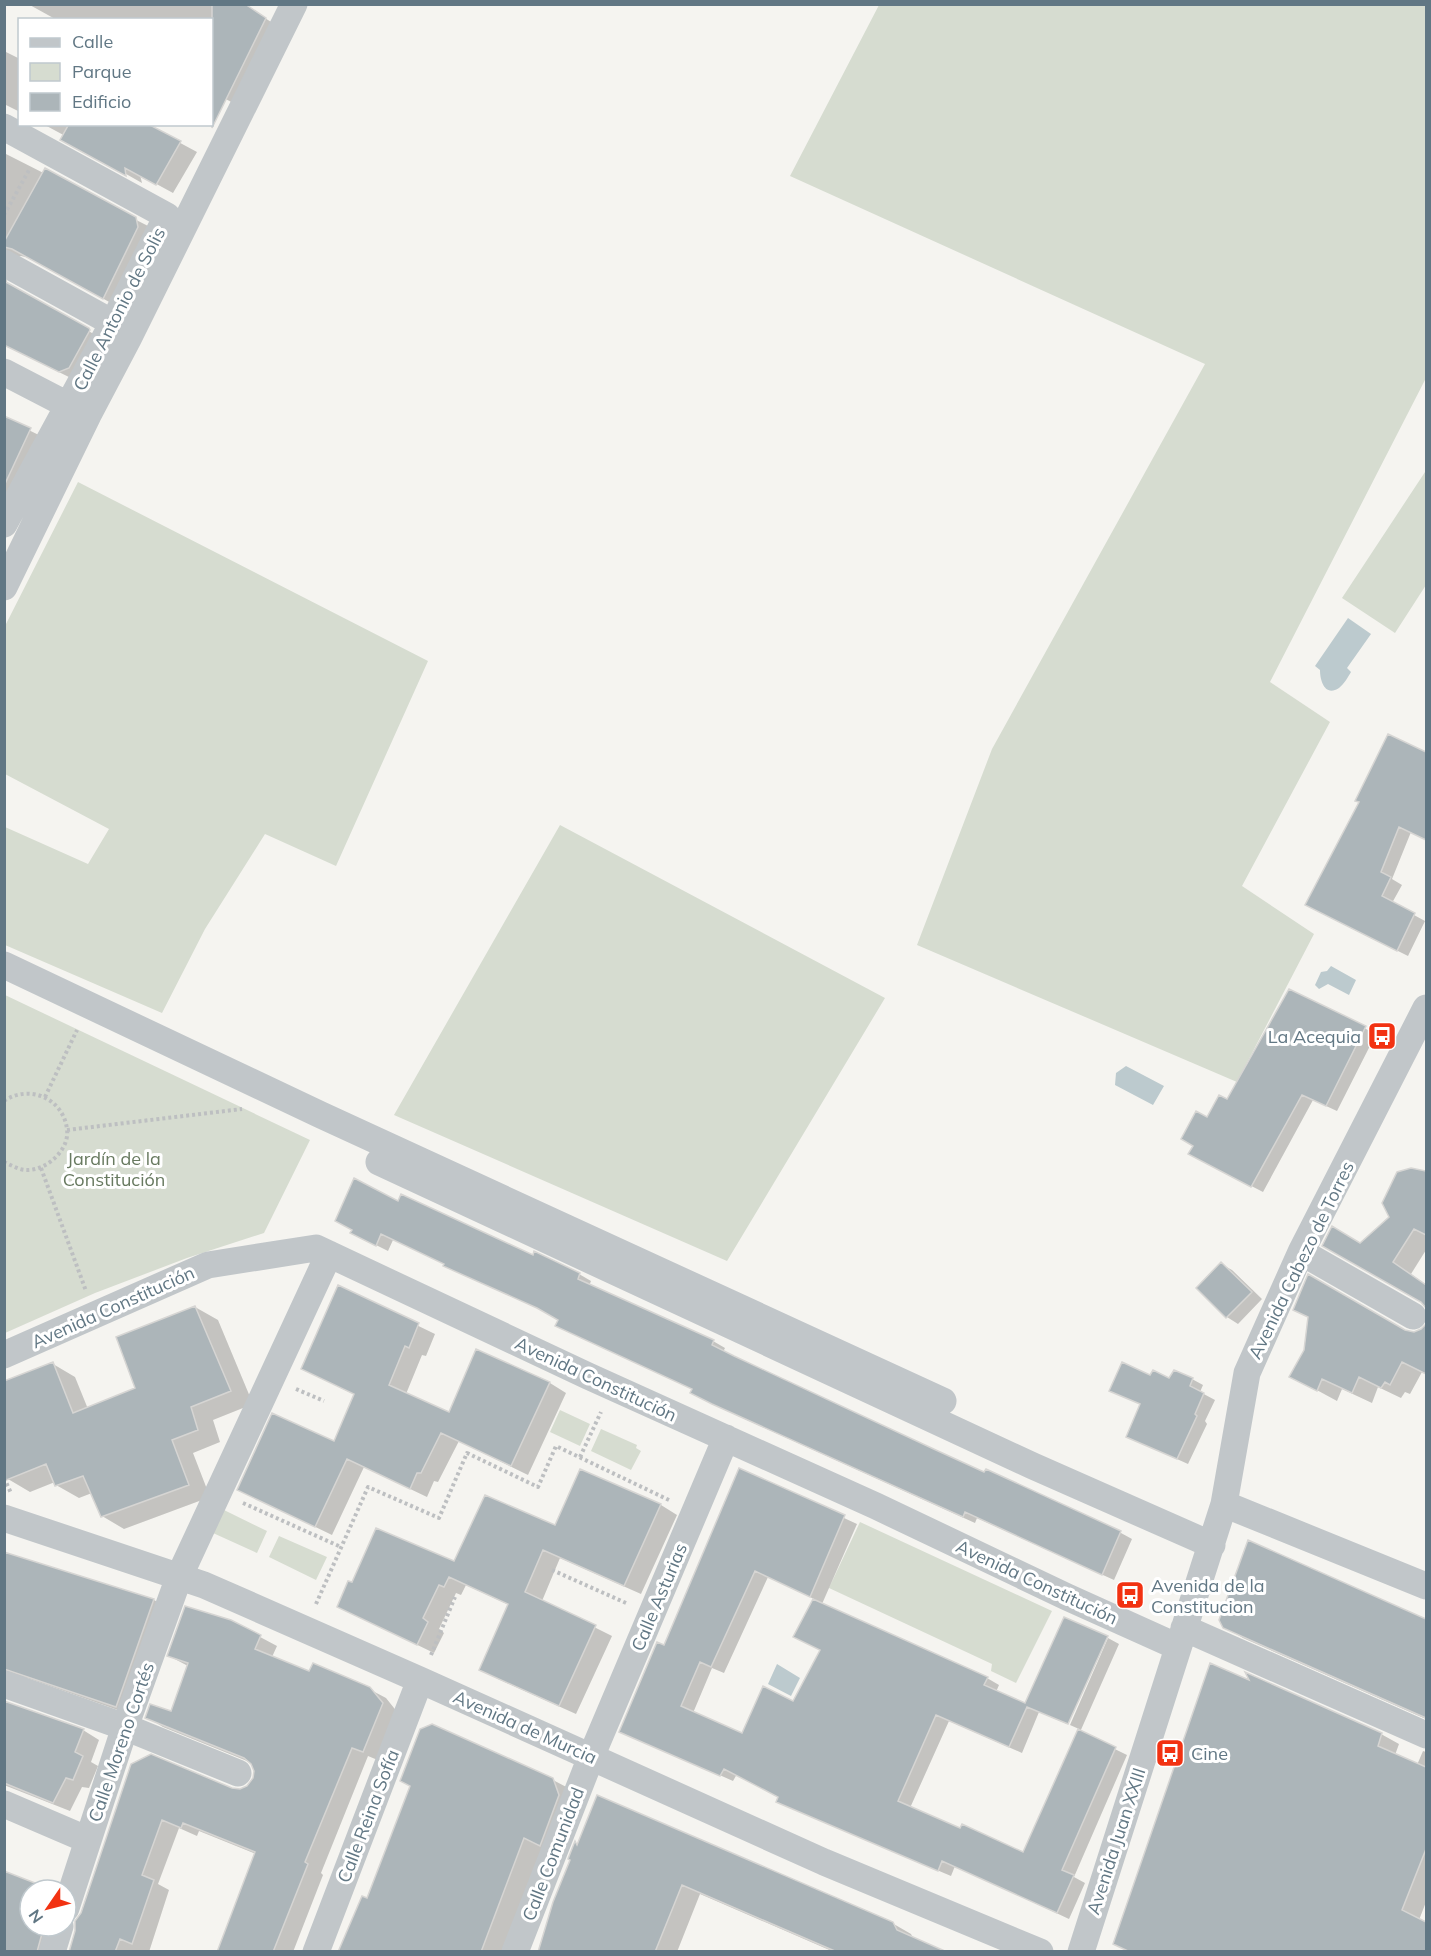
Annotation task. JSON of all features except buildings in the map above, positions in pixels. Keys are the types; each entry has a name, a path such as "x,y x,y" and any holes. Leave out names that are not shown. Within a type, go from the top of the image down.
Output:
{"street":[{"path":"4,524 13,488 78,411 128,339 294,4"},
{"name":"Calle Antonio de Solis","path":"4,127 167,216 113,323 78,411"},
{"path":"4,263 113,323"},
{"path":"4,372 78,411"},
{"path":"4,587 78,411"},
{"path":"4,965 321,1115 943,1401"},
{"name":"Avenida Cabezo de Torres","path":"1181,1638 1224,1504 1247,1373 1301,1252 1426,1008"},
{"path":"379,1162 990,1447 1212,1545"},
{"name":"Avenida Constitución","path":"4,1355 208,1265 316,1248 612,1387 1181,1638 1426,1735"},
{"path":"1301,1252 1413,1317"},
{"name":"Calle Moreno Cortés","path":"76,1878 125,1727 178,1577 329,1254"},
{"name":"Calle Asturias","path":"591,1757 726,1438"},
{"path":"1224,1504 1426,1587"},
{"name":"Avenida de Murcia","path":"4,1518 204,1585 824,1862 1040,1952"},
{"name":"Avenida Juan XXIII","path":"1081,1952 1181,1638"},
{"name":"Calle Reina Sofía","path":"316,1952 420,1680"},
{"path":"4,1684 125,1727 238,1773"},
{"name":"Calle Comunidad","path":"515,1952 591,1757"},
{"path":"4,1803 88,1840"}],"path":[{"path":"45,1097 78,1030"},
{"path":"4,1162 26,1170 41,1168 60,1152 66,1141 67,1130 63,1115 45,1097 27,1093 5,1100"},
{"path":"67,1130 244,1109"},
{"path":"41,1168 95,1316"},
{"path":"580,1457 612,1387"},
{"path":"304,1629 368,1487 439,1518 467,1453 538,1487 556,1446 694,1512"},
{"path":"218,1492 341,1547"},
{"path":"552,1570 651,1614"},
{"path":"420,1680 455,1597"}],"green space":[{"path":"879,5 1426,5 1426,378 1270,682 1330,722 1242,886 1314,934 1237,1082 917,945 992,749 1205,364 790,176"},
{"path":"1425,472 1426,585 1395,633 1342,598"},
{"path":"78,482 428,661 336,866 265,834 205,929 162,1013 5,945 5,827 88,864 109,829 5,774 5,626"},
{"path":"560,825 885,998 727,1261 394,1115"},
{"name":"Jardín de la Constitución","path":"5,995 310,1140 264,1233 187,1258 95,1293 5,1333"},
{"path":"560,1410 590,1424 580,1446 550,1432"},
{"path":"601,1429 637,1445 636,1448 641,1451 631,1470 591,1451"},
{"path":"224,1510 267,1531 257,1553 213,1533"},
{"path":"860,1522 1052,1611 1016,1683 991,1671 992,1664 829,1588"},
{"path":"279,1536 327,1557 316,1580 269,1557"}],"shaded area":[{"path":"1348,618 1371,634 1347,668 1351,672 1346,680 1339,688 1330,691 1324,686 1320,670 1315,666"},
{"path":"1331,966 1356,980 1349,995 1328,984 1319,989 1315,985 1321,972 1327,971"},
{"path":"1126,1066 1164,1086 1153,1105 1115,1085 1116,1073"},
{"path":"777,1664 800,1678 791,1696 768,1684"}],"place":[{"name":"La Acequia","path":"1382,1036"},
{"name":"Avenida de la Constitucion","path":"1130,1595"},
{"name":"Cine","path":"1170,1753"}]}
